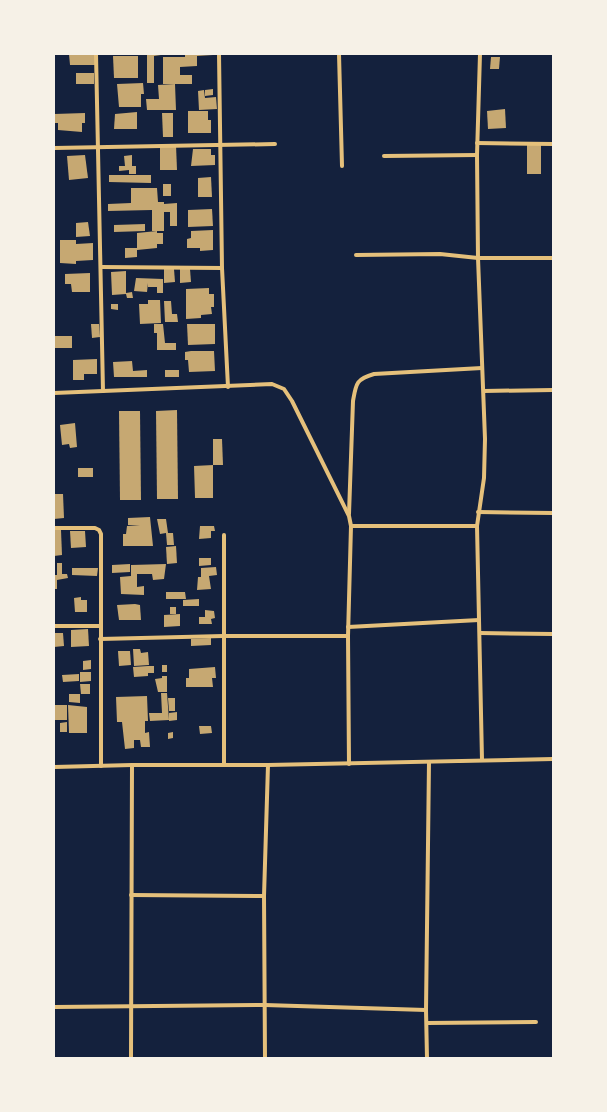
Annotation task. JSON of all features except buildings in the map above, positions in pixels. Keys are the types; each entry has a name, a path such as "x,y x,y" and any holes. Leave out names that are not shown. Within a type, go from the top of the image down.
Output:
{"street":[{"path":"96,54 103,391"},
{"path":"219,54 222,268 228,387"},
{"path":"340,54 342,166"},
{"path":"480,54 477,143 478,258 486,439 484,478 478,512 482,760"},
{"path":"477,143 553,144"},
{"path":"54,148 275,144"},
{"path":"384,156 477,155"},
{"path":"356,255 440,254 478,258 553,258"},
{"path":"101,267 222,268"},
{"path":"349,764 348,628 351,526 349,516 356,386 364,377 374,374 482,368"},
{"path":"54,393 272,384 284,389 292,401 349,516"},
{"path":"484,391 553,390"},
{"path":"478,512 553,513"},
{"path":"351,526 478,526"},
{"path":"54,528 95,528 99,530 102,545 100,626 101,766"},
{"path":"224,534 224,765"},
{"path":"348,628 479,620"},
{"path":"54,626 100,626"},
{"path":"480,632 553,634"},
{"path":"100,639 223,636 348,636"},
{"path":"54,767 132,765 349,764 553,759"},
{"path":"427,1058 426,1010 429,762"},
{"path":"131,1058 132,765"},
{"path":"265,1058 264,896 268,765"},
{"path":"131,895 264,896"},
{"path":"54,1007 265,1005 426,1010"},
{"path":"427,1023 536,1022"}]}
